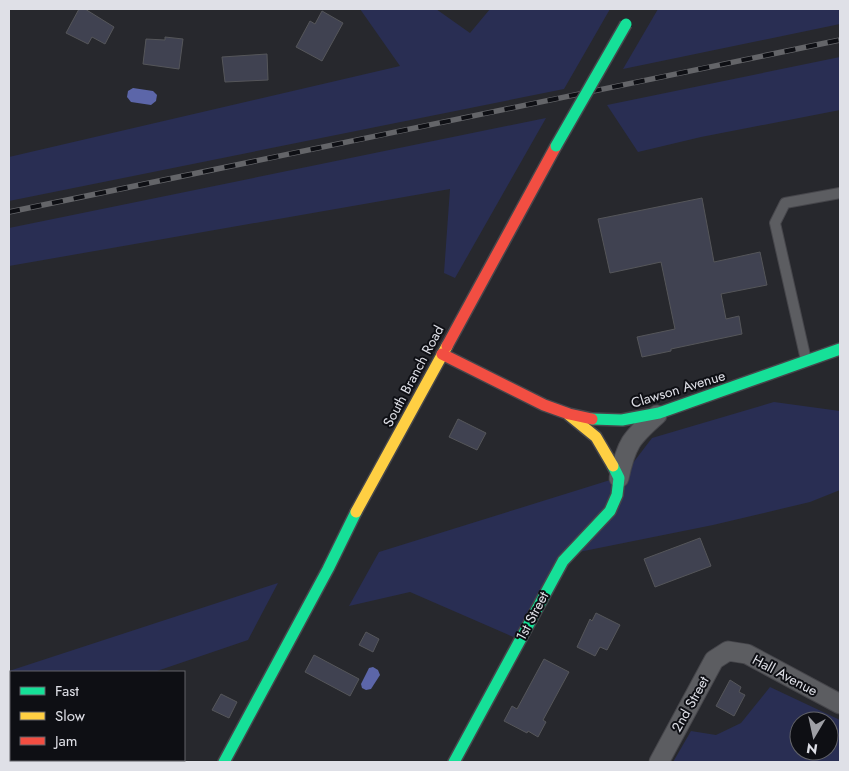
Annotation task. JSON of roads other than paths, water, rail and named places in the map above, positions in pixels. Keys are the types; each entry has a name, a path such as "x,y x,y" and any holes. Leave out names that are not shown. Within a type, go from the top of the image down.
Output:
{"street":[{"name":"South Branch Road","path":"224,762 442,354 556,146 628,20"},
{"name":"Clawson Avenue","path":"442,354 548,408 568,415 611,421 659,414 840,349"},
{"name":"1st Street","path":"454,762 563,561 610,512 617,495 623,459 630,442 636,433 659,414"},
{"path":"568,415 596,437 610,458 619,478"},
{"name":"Hall Avenue","path":"728,651 747,654 840,704"},
{"name":"2nd Street","path":"659,762 714,660 728,651"}],"lane":[{"path":"806,361 775,224 785,203 840,193"}],"railway":[{"path":"9,212 840,40"}]}
